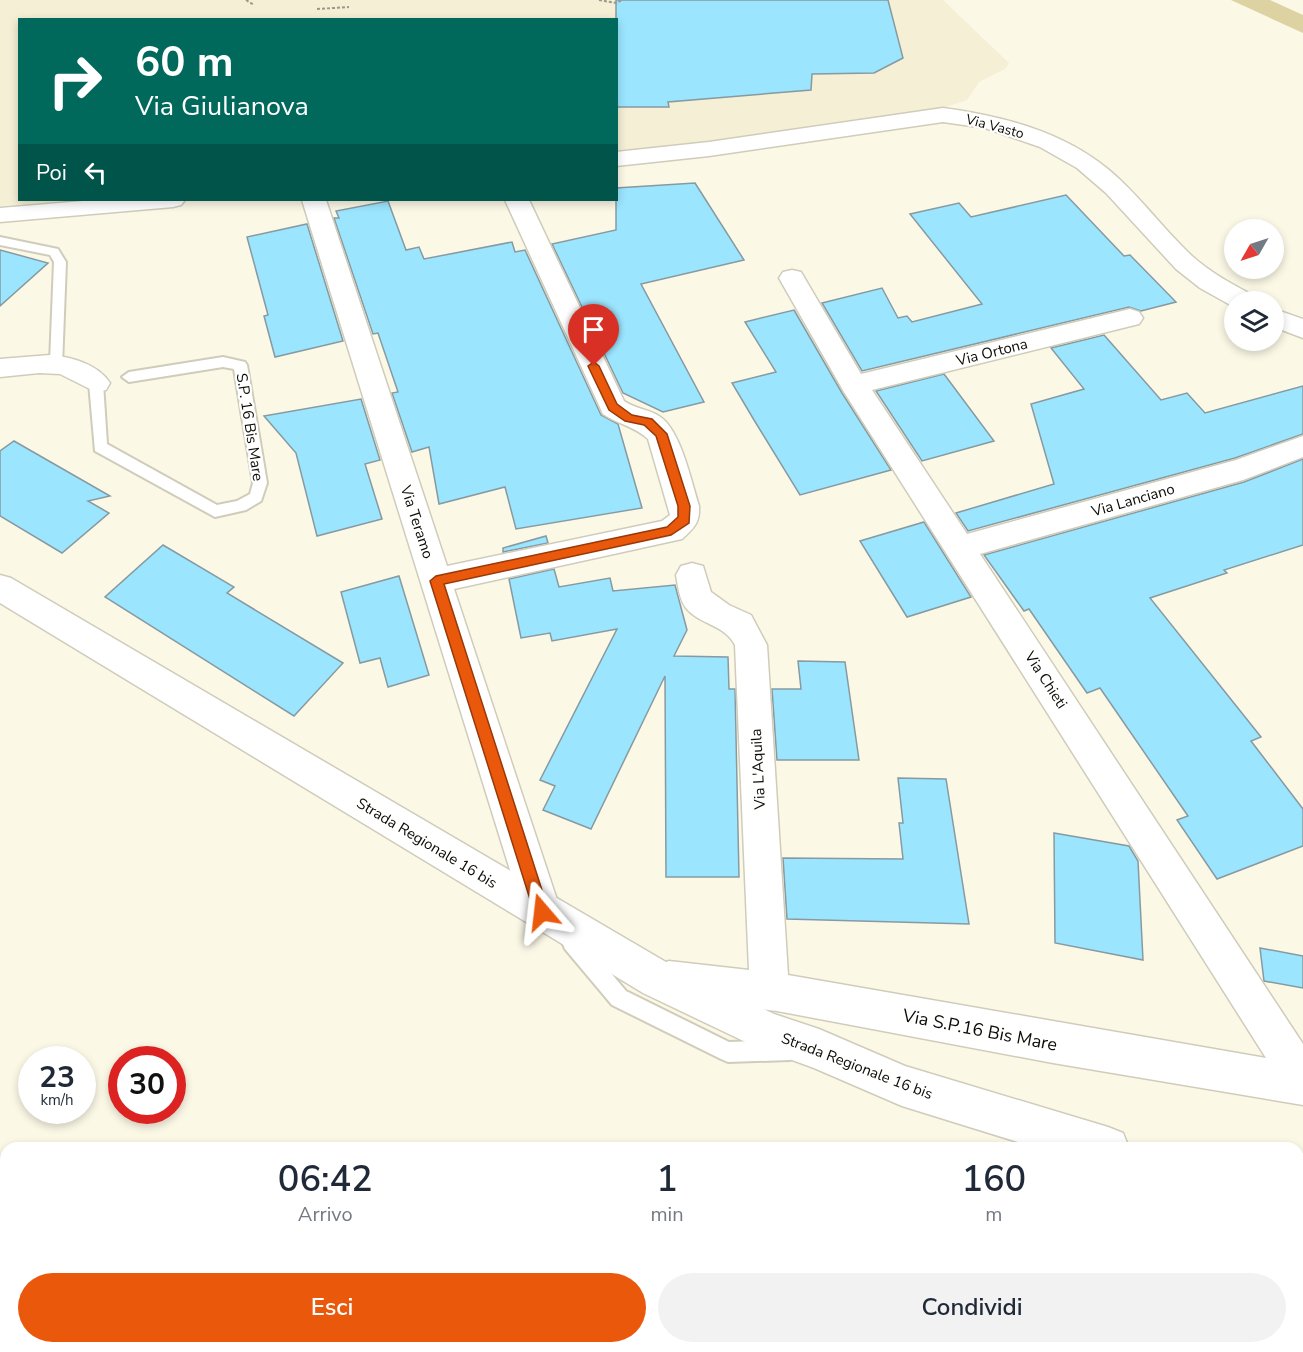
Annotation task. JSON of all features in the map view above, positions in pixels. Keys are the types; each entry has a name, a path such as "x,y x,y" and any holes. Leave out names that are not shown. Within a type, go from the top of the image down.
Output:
{"street":[{"name":"Via Vasto","path":"618,159 943,115 979,119 1018,130 1051,144 1102,176 1174,253 1199,275 1226,291"},
{"path":"0,215 162,201"},
{"name":"Via Teramo","path":"314,201 436,581 547,915"},
{"path":"436,581 671,531 684,519 684,506 661,434 648,422 629,418 613,407 517,201"},
{"name":"Via Chieti","path":"792,278 854,386 1303,1080"},
{"name":"Via Ortona","path":"854,386 1130,318"},
{"path":"1284,322 1303,329"},
{"name":"S.P. 16 Bis Mare","path":"0,368 57,363 84,374 96,383"},
{"name":"Via Lanciano","path":"960,548 1243,469 1303,446"},
{"name":"Via L'Aquila","path":"692,574 697,599 718,614 740,624 751,645 770,992"},
{"name":"Strada Regionale 16 bis","path":"0,587 657,979 768,1032 819,1049 902,1086 1088,1142"},
{"name":"Via S.P.16 Bis Mare","path":"657,979 770,992 1303,1085"}],"lane":[{"path":"0,241 54,252 60,262 57,363"},
{"name":"S.P. 16 Bis Mare","path":"96,383 100,447 215,511 242,506 256,497 260,483 240,365 223,362 129,377"},
{"path":"547,915 619,998 728,1052 819,1049"}],"path":[{"path":"246,0 254,5"},
{"path":"599,0 616,3 622,0"},
{"path":"317,9 349,7"}],"shaded area":[{"path":"0,0 943,0 1009,63 1005,69 979,82 967,100 943,108 729,141 618,153 618,18 18,18 18,201 65,201 0,206"},
{"path":"1231,0 1270,0 1303,15 1303,33"}],"building":[{"path":"616,0 888,0 903,58 874,73 812,74 811,90 668,102 669,107 618,107 618,18 616,18"},
{"path":"695,183 744,260 641,284 704,402 663,412 623,393 552,244 616,230 618,188"},
{"path":"1066,195 1124,256 1130,255 1176,302 1141,311 1129,307 862,371 822,303 882,288 898,318 907,316 912,322 982,304 910,214 959,203 971,217"},
{"path":"388,201 406,250 419,247 424,259 512,242 515,252 525,250 601,415 618,424 642,508 516,529 505,487 439,504 429,447 412,452 392,393 398,392 378,333 373,334 334,218 339,218 336,211"},
{"path":"307,224 343,341 275,357 264,316 268,315 247,237"},
{"path":"0,250 48,263 0,306"},
{"path":"794,310 842,393 891,470 800,495 754,420 732,383 776,372 745,322"},
{"path":"1104,335 1161,400 1187,393 1205,413 1303,386 1303,434 1235,458 968,531 956,513 1054,484 1031,404 1084,389 1051,348"},
{"path":"944,374 994,441 922,461 876,391"},
{"path":"361,399 380,460 365,464 382,519 317,536 296,453 264,416"},
{"path":"14,441 110,496 88,501 109,513 62,553 0,516 0,451"},
{"path":"1303,459 1303,545 1224,570 1227,573 1150,598 1261,737 1251,741 1303,809 1303,846 1217,879 1177,820 1188,816 1100,688 1087,693 1029,609 1024,611 984,555 1244,482"},
{"path":"924,522 971,597 907,617 860,541"},
{"path":"546,536 548,543 503,552 503,548"},
{"path":"163,545 234,587 227,593 343,663 294,716 105,597"},
{"path":"554,569 559,587 610,578 613,591 675,585 687,630 674,656 728,657 729,689 735,689 739,877 666,877 665,676 591,829 543,810 555,786 540,780 617,629 552,641 550,633 521,638 509,579"},
{"path":"399,576 429,675 388,687 380,658 360,663 341,592"},
{"path":"798,661 845,662 859,760 777,760 772,689 801,689"},
{"path":"898,778 946,779 969,924 787,919 783,858 903,859 899,823 903,823"},
{"path":"1054,833 1129,846 1138,861 1143,960 1055,943"},
{"path":"1260,948 1303,956 1303,988 1264,981"}],"route":[{"path":"542,912 436,581 671,531 684,519 684,506 661,434 648,422 629,418 613,407 594,366"}]}
